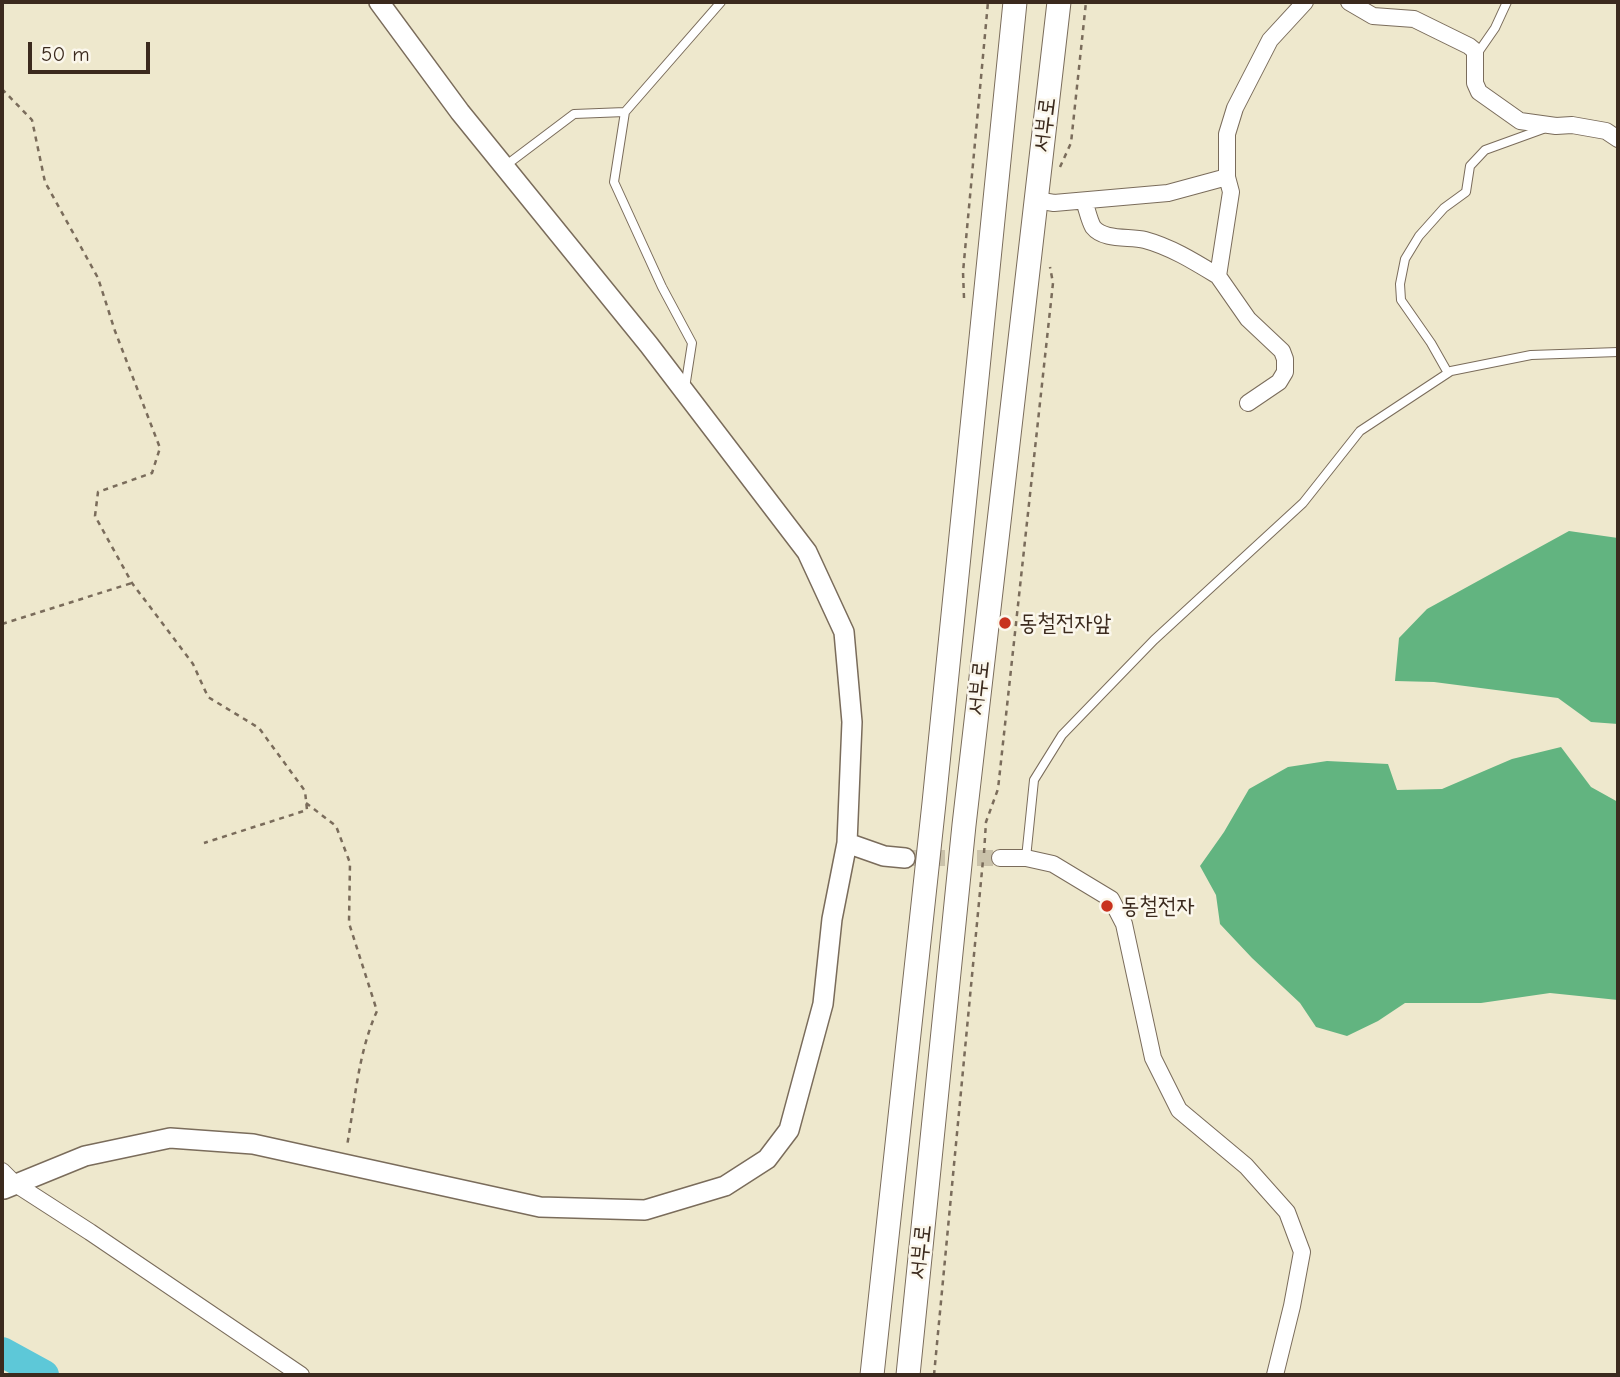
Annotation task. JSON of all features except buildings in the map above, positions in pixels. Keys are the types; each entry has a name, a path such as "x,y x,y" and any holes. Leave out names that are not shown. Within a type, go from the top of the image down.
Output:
{"main road":[{"name":"서부로","path":"872,1375 934,803 1015,2"},
{"name":"서부로","path":"908,1375 964,825 1059,2"}],"street":[{"path":"5,1184 85,1156 170,1138 253,1144 540,1207 645,1210 724,1186 767,1159 789,1130 822,1004 832,919 847,842 852,722 844,632 807,552 649,345 460,112 379,2"},
{"path":"1218,276 1231,192 1227,177 1227,134 1235,108 1270,40 1305,2"},
{"path":"1349,2 1374,16 1413,19 1469,46 1475,51 1475,83 1479,92 1520,121 1606,131 1618,139"},
{"path":"1036,200 1054,203 1168,194 1227,177"},
{"path":"1084,201 1094,228 1114,237 1144,240 1186,257 1218,276 1248,318 1282,351 1285,372 1279,383 1248,403"},
{"path":"847,842 884,856 905,858"},
{"path":"1000,858 1026,858 1053,864 1111,900 1124,924 1153,1058 1179,1110 1246,1166 1287,1212 1302,1251 1275,1375"},
{"path":"5,1184 90,1231 302,1375"}],"lane":[{"path":"684,394 692,343 614,182 625,112 721,2"},
{"path":"1476,56 1495,28 1507,2"},
{"path":"505,166 575,114 625,112"},
{"path":"1448,373 1401,300 1400,284 1405,260 1419,236 1444,208 1466,192 1470,166 1485,150 1526,133 1556,126"},
{"path":"1026,858 1034,780 1062,735 1154,640 1303,503 1360,431 1448,373 1531,355 1618,352"}],"path":[{"path":"1057,173 1071,142 1086,2"},
{"path":"2,89 32,120 45,182 98,278 115,331 160,448 152,473 98,492 95,516 132,583 193,664 208,696 259,728 304,791 307,810 204,843"},
{"path":"934,1375 986,822 998,789 1053,283 1049,264"},
{"path":"2,624 132,583"},
{"path":"306,803 336,827 350,863 349,923 377,1011 363,1051 344,1164"}],"green space":[{"path":"1569,531 1618,538 1618,724 1591,722 1558,698 1434,682 1395,681 1399,638 1427,609"},
{"path":"1561,747 1591,787 1618,802 1618,1000 1550,993 1481,1003 1405,1003 1378,1021 1347,1036 1316,1027 1300,1003 1220,924 1216,895 1200,866 1249,789 1288,767 1327,761 1388,764 1397,790 1442,789 1512,759"}],"waterway":[{"path":"2,1352 44,1375"}],"tunnel":[{"path":"905,858 1000,858"}],"place":[{"name":"동철전자앞","path":"1005,623"},
{"name":"동철전자","path":"1107,906"}]}
